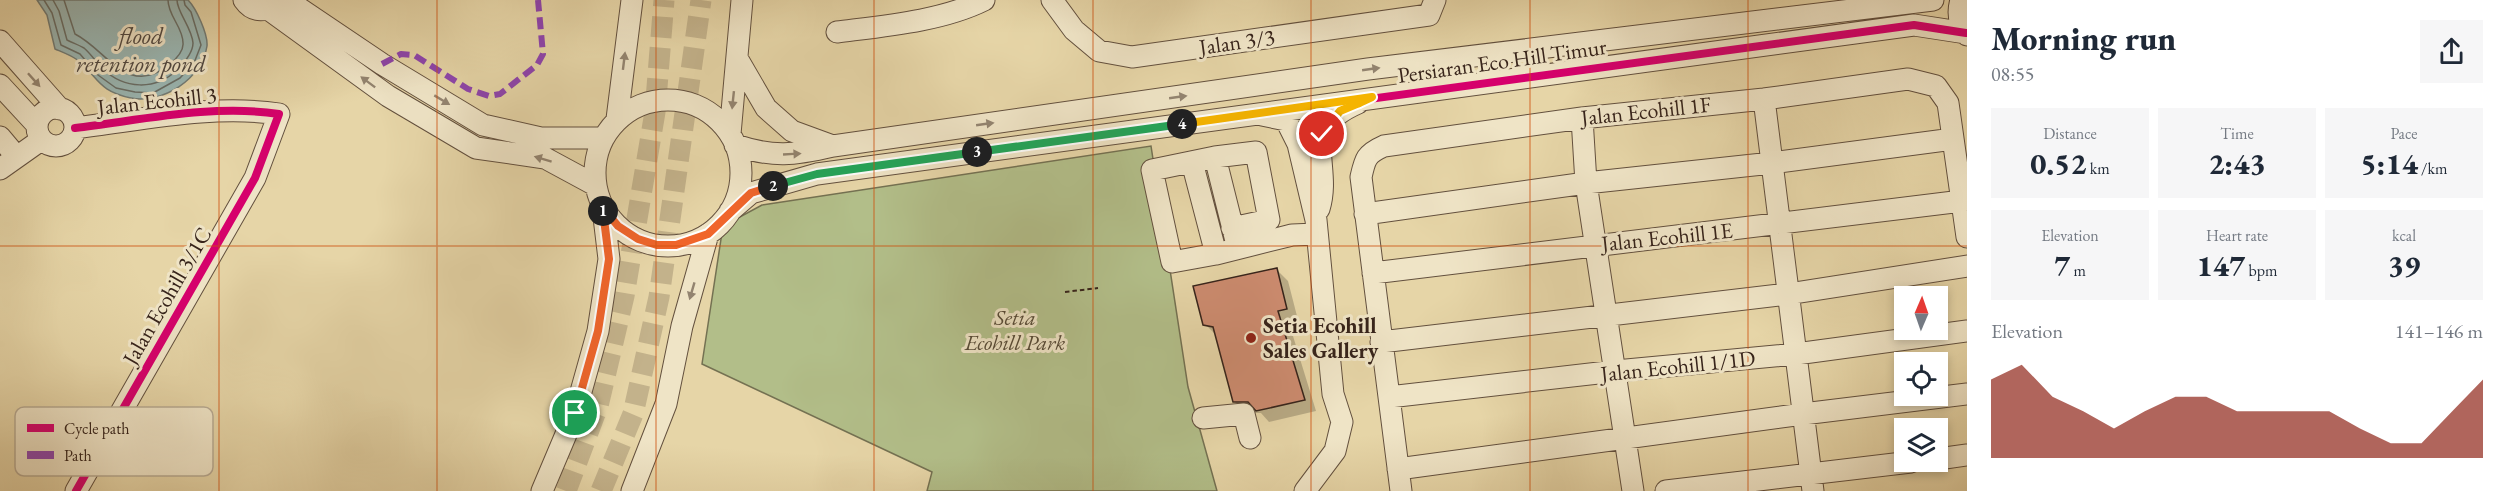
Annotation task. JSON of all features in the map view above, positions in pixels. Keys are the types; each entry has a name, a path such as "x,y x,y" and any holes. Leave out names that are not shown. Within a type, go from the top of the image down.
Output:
{"street":[{"path":"244,0 255,9 273,4 388,96 476,148 545,158 595,185"},
{"path":"287,0 382,64 483,124 541,138 603,138"},
{"path":"617,119 632,0"},
{"path":"603,208 618,226 638,239 657,245 676,245 708,234 730,211 738,192 741,172 732,140 742,0"},
{"path":"837,32 903,23 971,7 984,0"},
{"name":"Jalan 3/3","path":"1052,0 1074,30 1099,51 1132,57 1429,15 1435,0"},
{"name":"Persiaran Eco Hill Timur","path":"732,140 757,153 794,155 833,146 1368,69 1933,0"},
{"path":"1962,0 1959,15 1966,34"},
{"name":"Persiaran Eco Hill Timur","path":"730,211 751,193 817,174 1914,25 1966,34"},
{"path":"0,41 60,109 73,118 75,128 70,140 65,144 52,146 0,85"},
{"path":"737,58 766,108 792,131 833,146"},
{"name":"Jalan Ecohill 1F","path":"1365,214 1361,177 1364,163 1370,152 1384,146 1582,118 1764,99 1908,79 1936,86 1948,103 1953,139"},
{"path":"1316,227 1323,195 1319,152 1322,134 1340,111 1372,97"},
{"path":"1764,99 1812,483"},
{"path":"542,491 575,413 598,331 609,259 603,208 595,185 595,161 603,138 617,119 639,105 663,100 683,101 701,108 717,119 732,140"},
{"path":"0,137 8,162 39,132 42,114 53,108 60,109"},
{"name":"Jalan Ecohill 3","path":"75,128 197,113 254,110 279,114"},
{"name":"Jalan Ecohill 3/1C","path":"124,407 255,178 279,114"},
{"path":"1252,114 1286,120 1293,132 1316,227 1323,396 1342,422 1335,451 1305,491"},
{"path":"1582,118 1586,183 1634,491"},
{"path":"1401,491 1365,214 1586,183 1772,163 1953,139 1967,237"},
{"path":"1232,228 1269,220 1256,152 1152,170 1172,262 1216,254 1316,227"},
{"path":"1215,158 1238,248"},
{"path":"1192,162 1216,254"},
{"name":"Jalan Ecohill 1E","path":"1373,273 1962,201"},
{"path":"632,491 666,404 682,326 708,234"},
{"path":"1381,342 1788,294 1967,266"},
{"name":"Jalan Ecohill 1/1D","path":"1389,397 1616,371 1796,354 1967,331"},
{"path":"1398,469 1967,394"},
{"path":"1203,418 1244,414 1250,438"},
{"path":"1948,458 1967,455"},
{"path":"1666,491 1812,483 1894,466"},
{"name":"Jalan Ecohill 3/1C","path":"76,491 85,476"}],"path":[{"path":"1065,292 1098,288"}],"green space":[{"name":"Setia Ecohill Park","path":"1151,146 1188,387 1217,491 927,491 932,472 702,364 723,226 762,205"}],"water":[{"name":"flood retention pond","path":"37,0 188,0 198,15 206,35 207,46 204,58 189,79 168,93 143,99 120,95 99,83 76,59 55,49 47,15"}],"building":[{"name":"Setia Ecohill Sales Gallery","path":"1277,268 1287,309 1278,311 1305,400 1256,411 1248,402 1233,402 1213,327 1203,325 1193,286"}],"tunnel":[{"path":"566,491 598,406 624,296 655,112 664,0"},
{"path":"601,491 633,414 659,297 701,0"}],"marked path":[{"path":"382,64 401,54 414,55 468,89 489,96 500,94 537,65 543,54 538,0"}],"cycle path":[{"path":"730,211 751,193 817,174 1914,25 1966,33"},
{"path":"75,128 203,112 254,111 279,114 255,178 124,407"},
{"path":"76,491 85,476"}],"place":[{"name":"Setia Ecohill Sales Gallery","path":"1251,338"}],"route":[{"path":"575,413 598,331 609,259 603,208 618,226 638,239 657,245 676,245 708,234 751,193 817,174 1372,97 1340,111 1322,134"}]}
